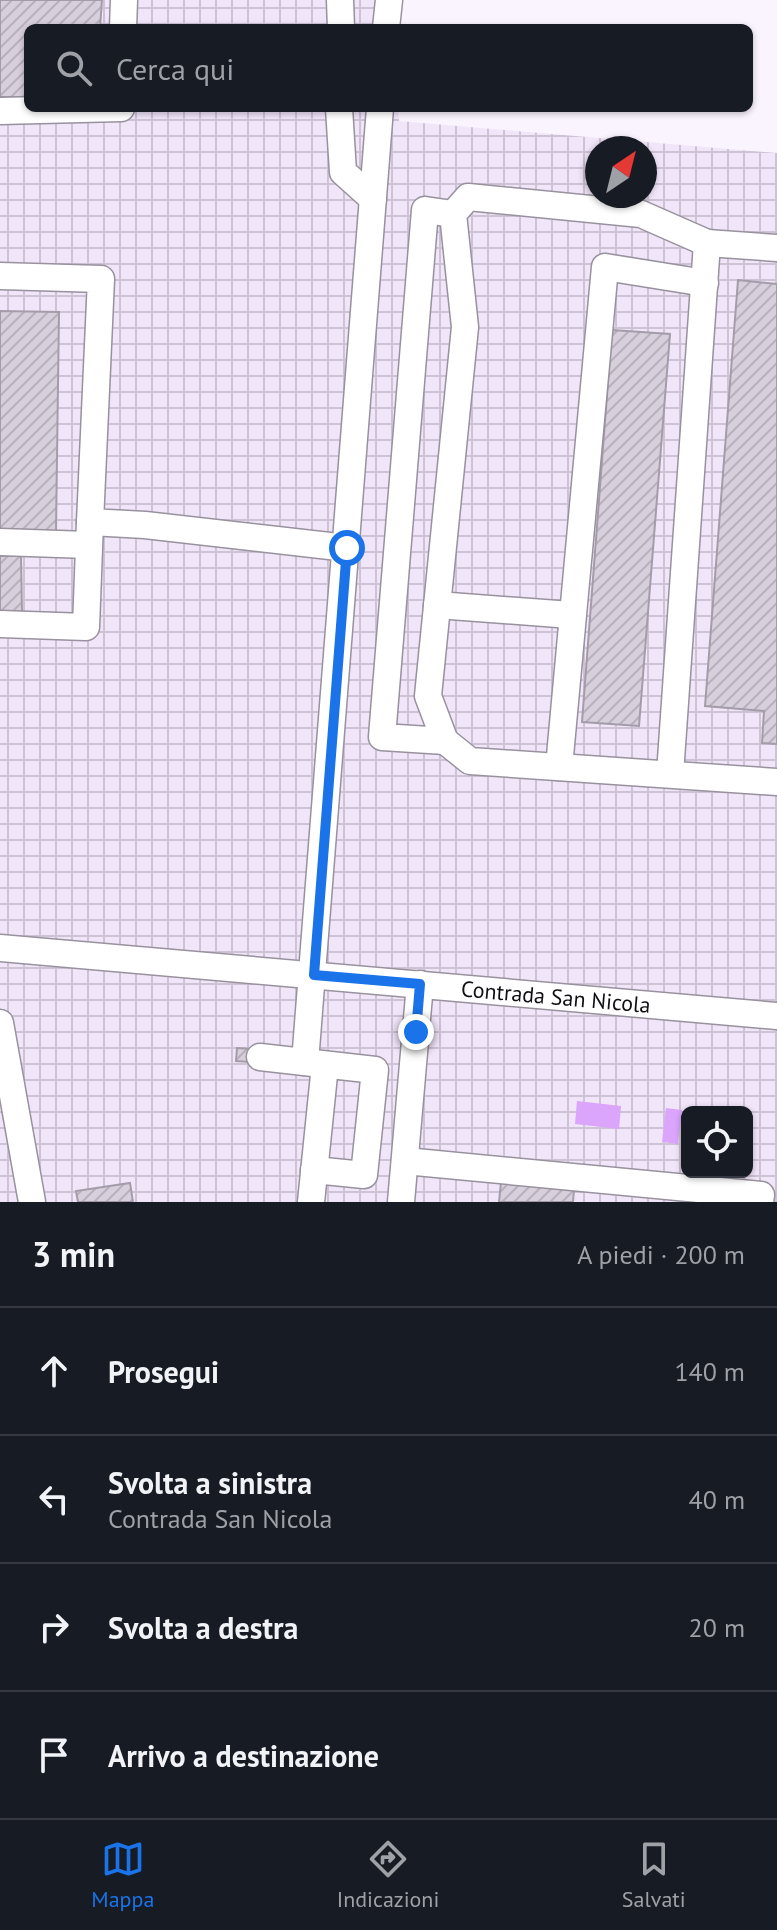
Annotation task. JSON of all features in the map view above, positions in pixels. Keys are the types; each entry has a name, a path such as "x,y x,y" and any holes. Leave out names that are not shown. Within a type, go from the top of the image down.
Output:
{"street":[{"path":"123,24 124,0"},
{"path":"340,0 341,24"},
{"path":"386,24 389,0"},
{"path":"0,111 24,110"},
{"path":"339,112 343,172 373,199"},
{"path":"311,1202 314,1170 314,975 380,112"},
{"path":"777,248 707,243 641,214 468,197 453,214 465,327 428,696 445,741 470,761 777,782"},
{"path":"445,741 382,737 425,210 453,214"},
{"path":"670,774 707,243"},
{"path":"559,767 605,267 705,283"},
{"path":"0,276 101,279 86,627 0,624"},
{"path":"0,542 89,534 145,525 347,548"},
{"path":"437,605 571,615"},
{"name":"Contrada San Nicola","path":"0,948 777,1016"},
{"path":"401,1202 420,984"},
{"path":"0,1023 32,1202"},
{"path":"260,1057 375,1070 364,1175 314,1170"},
{"path":"405,1161 761,1195 760,1202"}],"shaded area":[{"path":"0,0 402,0 400,24 24,24 24,112 398,112 399,121 585,137 585,208 657,208 657,143 777,153 777,1202 0,1202"},
{"path":"577,1101 621,1106 619,1129 575,1124"},
{"path":"666,1108 681,1110 678,1144 662,1142"}],"building":[{"path":"0,0 102,0 100,24 24,24 24,97 0,97"},
{"path":"738,280 777,284 777,744 762,743 764,711 705,706"},
{"path":"0,311 59,312 56,531 0,530"},
{"path":"612,330 670,334 639,726 582,722"},
{"path":"0,556 21,556 22,612 0,612"},
{"path":"237,1048 251,1049 250,1062 236,1061"},
{"path":"501,1182 574,1190 573,1202 499,1202"},
{"path":"130,1183 133,1202 78,1202 76,1191"}],"route":[{"path":"347,548 314,975 420,984 416,1032"}]}
